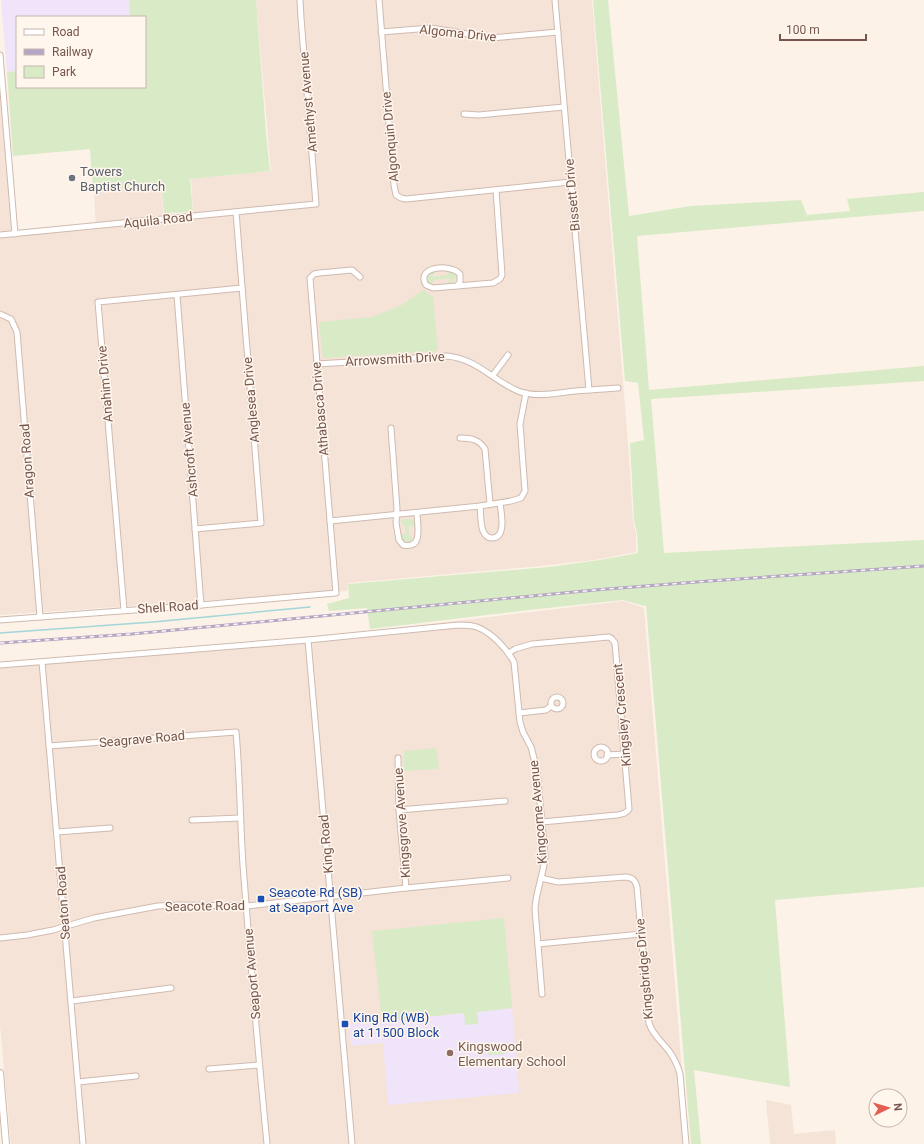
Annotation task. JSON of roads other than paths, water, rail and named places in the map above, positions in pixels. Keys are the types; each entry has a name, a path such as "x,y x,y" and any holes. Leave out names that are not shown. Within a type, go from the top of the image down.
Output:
{"street":[{"name":"Amethyst Avenue","path":"300,0 300,18 316,204"},
{"name":"Algonquin Drive","path":"379,0 396,195 406,199 570,182"},
{"name":"Bissett Drive","path":"555,0 589,390"},
{"name":"Algoma Drive","path":"381,32 431,28 492,38 558,32"},
{"path":"0,55 15,234"},
{"path":"464,114 479,115 564,107"},
{"path":"458,286 460,282 460,274 450,268 433,269 426,272 424,276 424,283 431,288 458,286 493,283 500,279 502,275 496,190"},
{"name":"Aquila Road","path":"0,235 316,204"},
{"name":"Anglesea Drive","path":"195,529 261,522 236,212"},
{"name":"Athabasca Drive","path":"336,593 310,282 311,276 319,273 352,270 360,277"},
{"name":"Anahim Drive","path":"124,610 98,302 242,288"},
{"name":"Ashcroft Avenue","path":"177,295 201,605"},
{"name":"Aragon Road","path":"0,314 11,319 17,332 40,617"},
{"path":"493,376 508,355"},
{"name":"Arrowsmith Drive","path":"317,364 447,356 471,362 508,386 526,393 539,395 618,388"},
{"path":"330,521 480,506 517,500 522,497 525,491 520,424 526,393"},
{"path":"391,428 397,515 396,523 399,540 403,545 415,543 418,536 417,513"},
{"path":"460,438 473,439 480,442 485,449 490,504"},
{"path":"480,506 484,533 488,537 494,538 499,535 502,530 500,503"},
{"name":"Shell Road","path":"0,620 336,593"},
{"name":"Kingcome Avenue","path":"308,640 468,625 477,627 487,633 509,653 514,662 516,673 519,713 523,732 531,748 537,770 545,856 545,866 536,896 535,909 542,994"},
{"name":"Kingsley Crescent","path":"509,653 515,648 532,644 601,638 612,639 616,647 629,803 628,812 617,815 542,822"},
{"path":"0,665 308,640"},
{"name":"King Road","path":"308,640 352,1144"},
{"name":"Seaton Road","path":"42,662 83,1144"},
{"path":"519,713 546,710 551,706"},
{"name":"Seagrave Road","path":"49,746 236,732"},
{"name":"Seaport Avenue","path":"236,732 239,769 240,818 267,1144"},
{"path":"607,755 625,754"},
{"name":"Kingsgrove Avenue","path":"398,758 406,888"},
{"path":"400,810 505,801"},
{"path":"192,820 240,818"},
{"path":"57,832 110,828"},
{"name":"Kingsbridge Drive","path":"541,878 558,882 626,877 635,880 637,887 649,1023 654,1034 669,1052 679,1068 686,1144"},
{"name":"Seacote Road","path":"0,938 27,935 94,918 158,906 247,906 508,878"},
{"path":"538,944 641,934"},
{"path":"72,1001 171,988"},
{"path":"209,1070 260,1065"},
{"path":"0,1073 6,1144"},
{"path":"78,1082 136,1076"}],"waterway":[{"path":"0,633 153,622 310,607"}],"railway":[{"path":"0,643 132,634 595,590 924,566"}],"place":[{"name":"Towers Baptist Church","path":"72,178"},
{"name":"Seacote Rd (SB) at Seaport Ave","path":"261,899"},
{"name":"King Rd (WB) at 11500 Block","path":"345,1024"},
{"name":"Kingswood Elementary School","path":"450,1053"}]}
